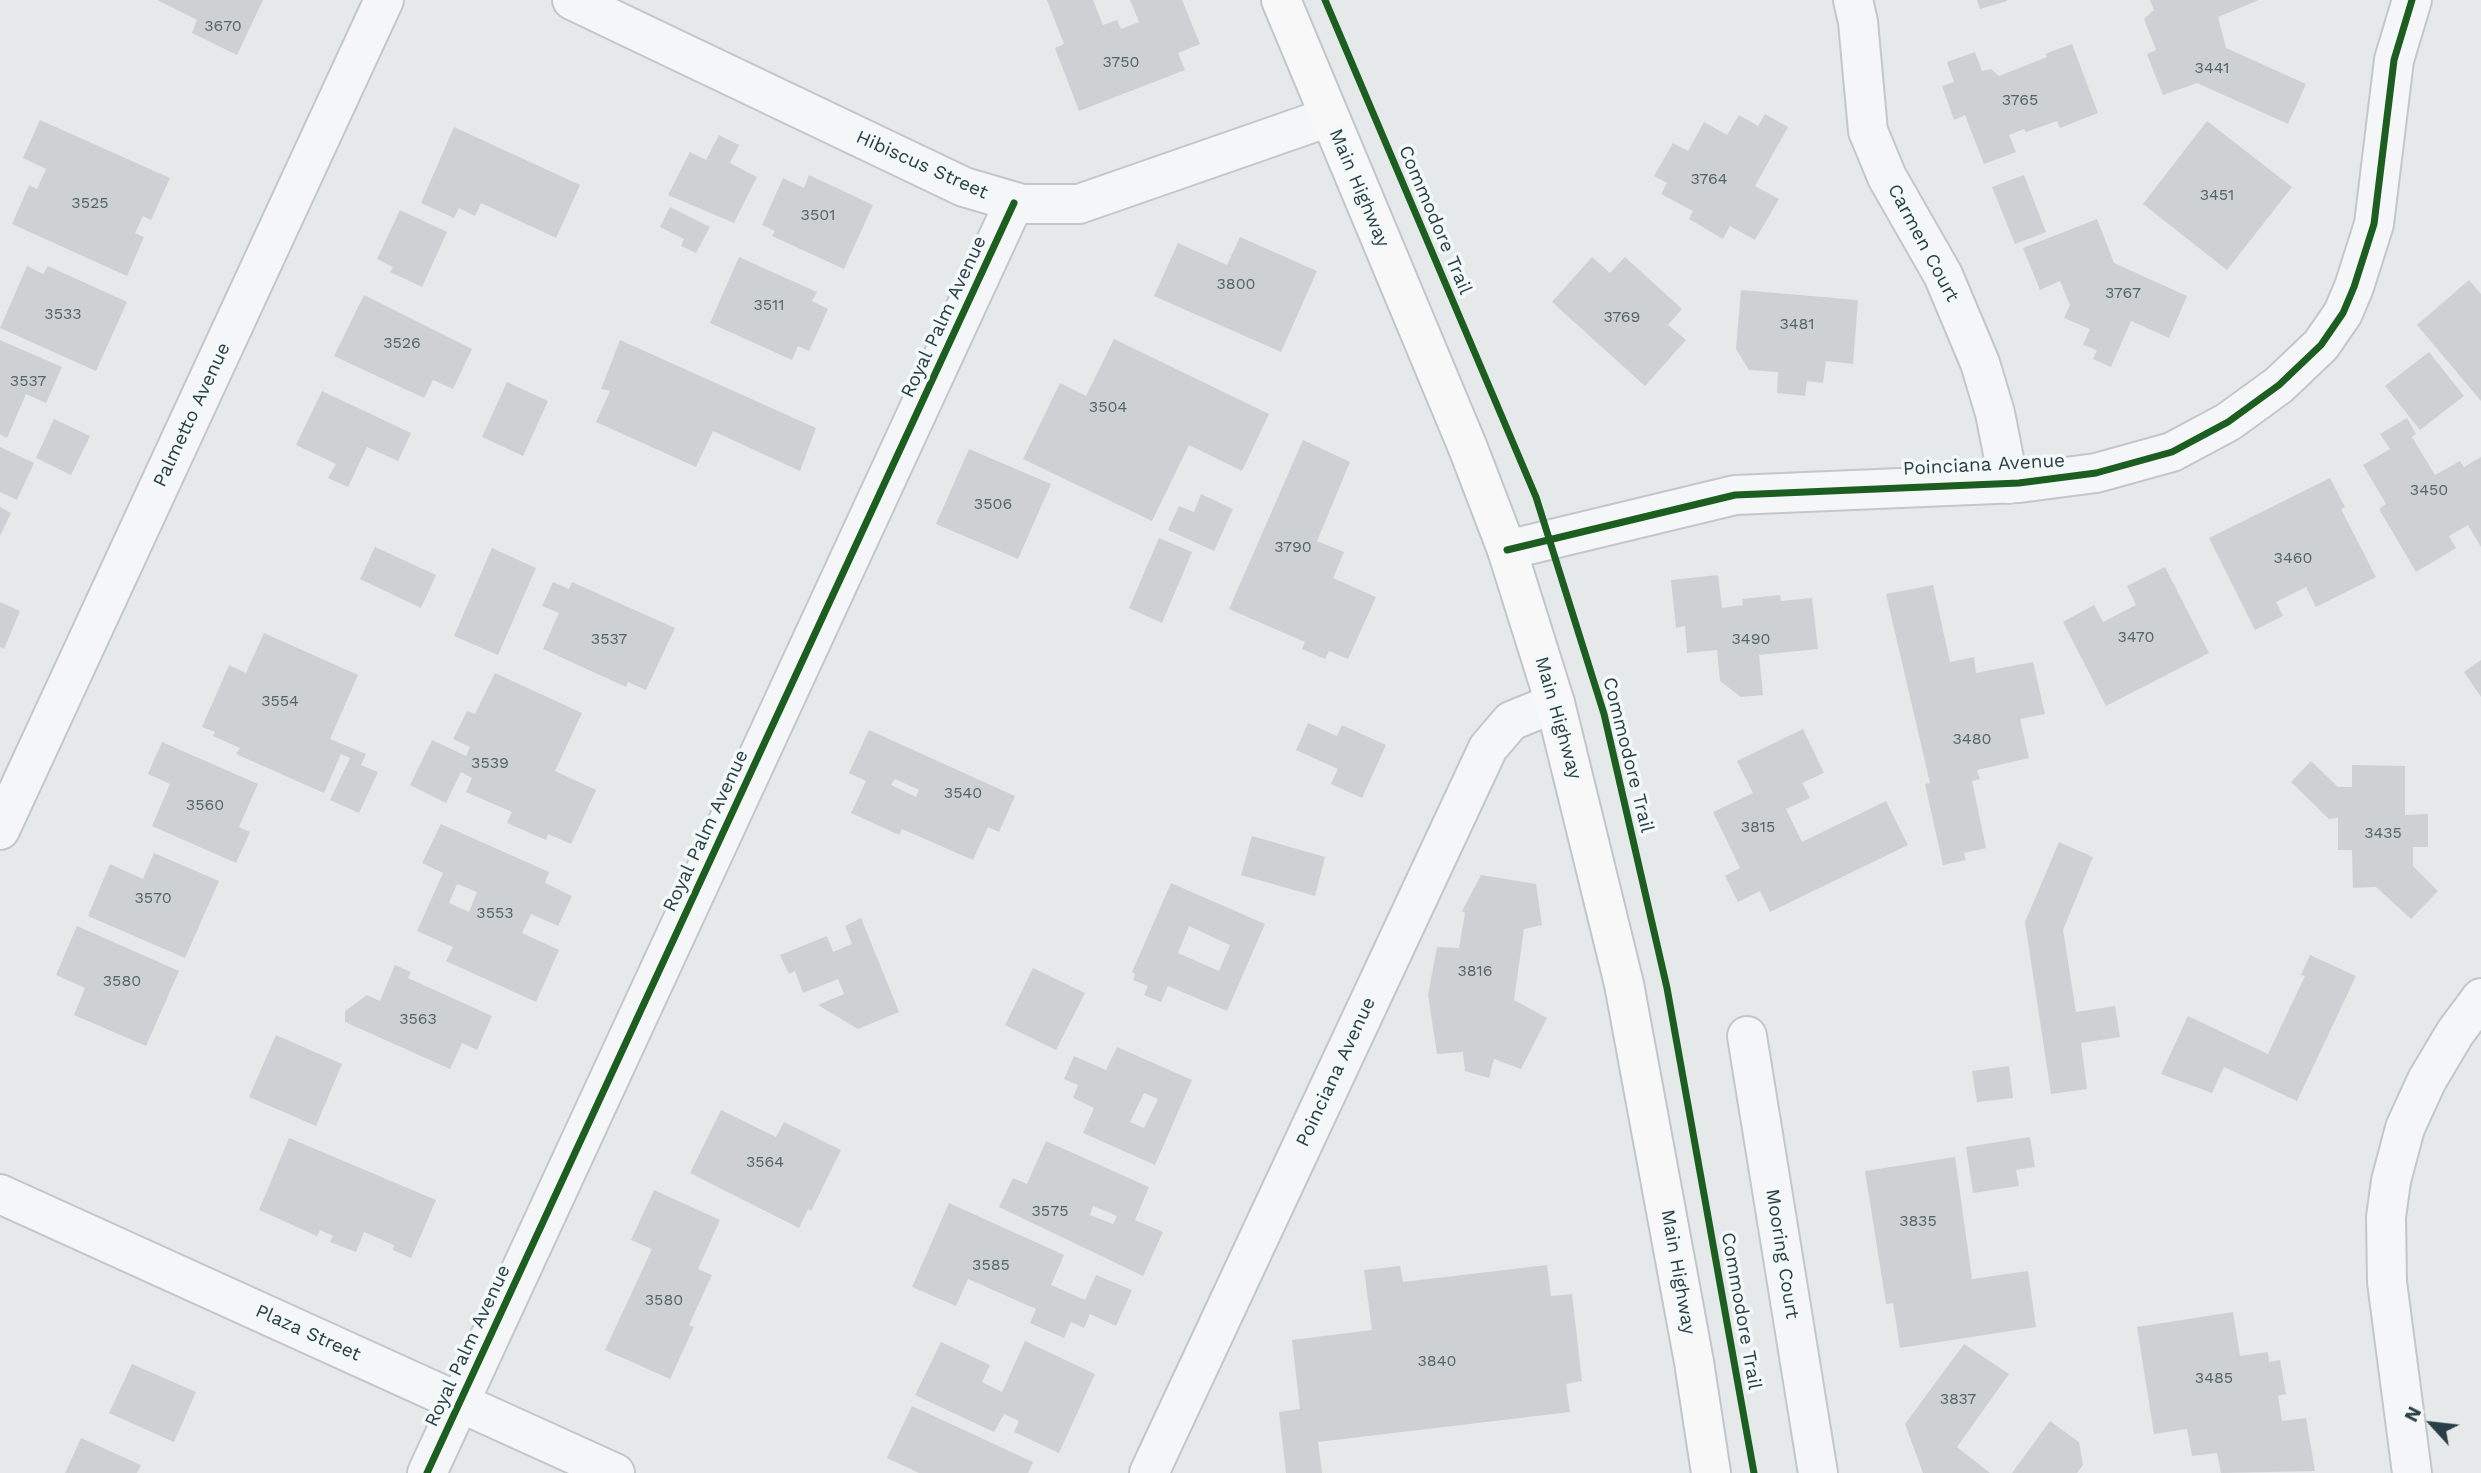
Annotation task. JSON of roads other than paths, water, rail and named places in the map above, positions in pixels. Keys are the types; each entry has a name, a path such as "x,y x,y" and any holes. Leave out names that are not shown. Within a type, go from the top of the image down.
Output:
{"main road":[{"name":"Main Highway","path":"1281,0 1424,342 1507,550 1555,703 1624,984 1694,1362 1703,1470"}],"street":[{"name":"Palmetto Avenue","path":"0,830 384,0"},
{"name":"Hibiscus Street","path":"572,0 964,187 1014,203 1079,204 1329,117"},
{"name":"Carmen Court","path":"1853,0 1858,22 1871,140 1887,177 1943,275 1964,324 1995,413 2009,484"},
{"name":"Poinciana Avenue","path":"1507,550 1735,495 2009,484 2096,473 2172,452 2246,410 2321,345 2343,313 2354,287 2374,224 2394,60 2412,0"},
{"name":"Royal Palm Avenue","path":"427,1473 1014,203"},
{"name":"Poinciana Avenue","path":"1149,1473 1488,748 1511,721 1555,703"},
{"path":"2412,1473 2387,1282 2386,1228 2391,1181 2405,1128 2427,1080 2481,998"},
{"name":"Mooring Court","path":"1747,1036 1818,1473"},
{"name":"Plaza Street","path":"0,1194 615,1473"}]}
